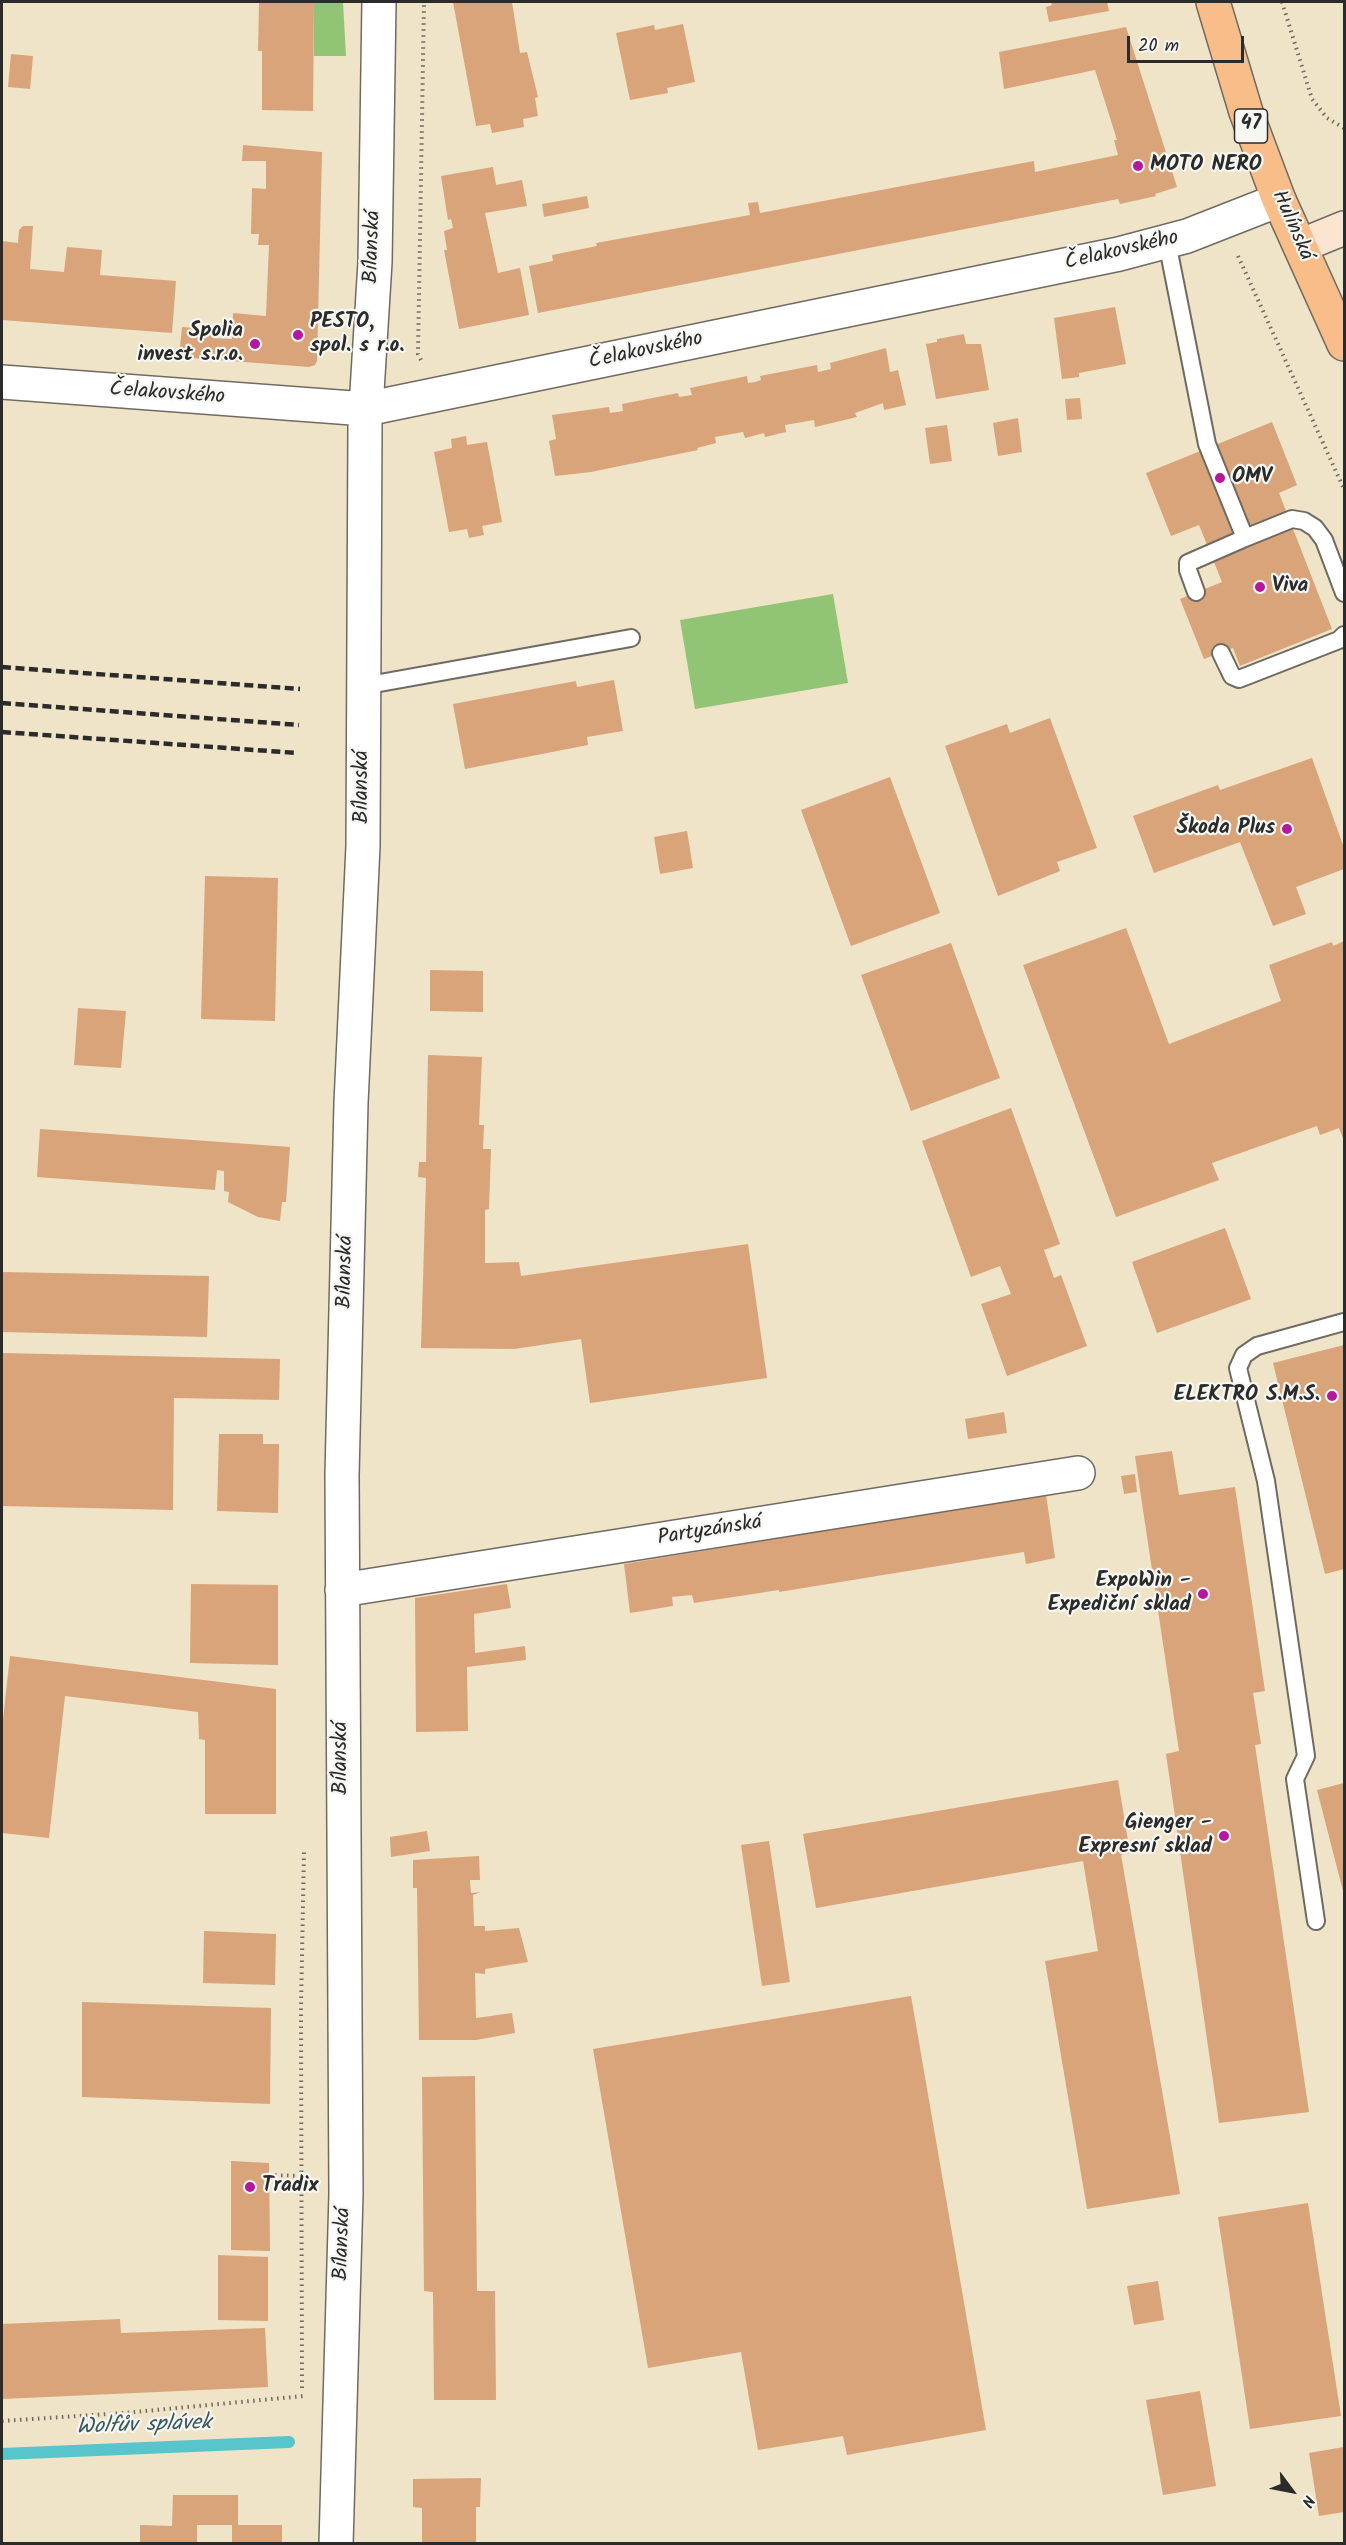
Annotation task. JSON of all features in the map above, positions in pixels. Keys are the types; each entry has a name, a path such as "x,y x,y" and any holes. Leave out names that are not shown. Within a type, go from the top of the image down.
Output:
{"main road":[{"name":"Hulínská","path":"1213,2 1246,111 1279,200 1344,344"},
{"path":"1300,246 1344,228"}],"street":[{"name":"Bílanská","path":"336,2544 346,2194 342,1475 351,1103 363,846 366,409 375,262 379,2"},
{"name":"Čelakovského","path":"2,382 366,409 1048,269 1167,242 1279,200"},
{"name":"Partyzánská","path":"342,1590 1078,1473"}],"lane":[{"path":"1167,242 1207,444 1245,538"},
{"path":"1196,592 1188,570 1188,563 1292,519 1304,521 1315,528 1324,540 1344,593"},
{"path":"1221,652 1232,676 1239,679 1340,640 1344,635"},
{"path":"363,686 632,638"},
{"path":"1316,1922 1295,1779 1306,1756 1266,1481 1238,1368 1244,1354 1257,1346 1344,1322"}],"path":[{"path":"421,360 418,354 424,2"},
{"path":"1282,2 1312,99 1327,118 1344,128"},
{"path":"1238,255 1344,489"},
{"path":"269,2175 301,2176"},
{"path":"2,2421 124,2414 305,2396"}],"green space":[{"path":"314,2 343,2 346,56 314,56"},
{"path":"833,594 848,683 695,709 680,620"}],"building":[{"path":"259,2 314,2 313,111 262,110 262,51 258,51"},
{"path":"453,2 512,2 520,53 527,52 538,97 535,98 538,116 523,119 524,127 492,133 490,124 476,126"},
{"path":"1051,2 1107,2 1109,11 1049,22 1046,7 1052,5"},
{"path":"683,24 695,82 667,88 668,93 630,100 616,33 654,25 655,30"},
{"path":"1126,27 1177,187 1155,194 1156,196 1120,204 1118,199 538,313 529,266 553,261 552,255 597,246 596,243 750,215 748,203 758,202 760,213 1034,161 1035,172 1118,155 1114,140 1117,140 1095,70 1004,89 999,52"},
{"path":"11,54 33,56 30,89 8,87"},
{"path":"243,145 322,152 317,361 315,365 309,367 179,357 182,327 213,329 212,338 232,339 233,313 266,316 269,245 258,245 259,234 251,234 252,188 266,189 266,161 242,161"},
{"path":"493,167 496,185 522,180 527,206 485,213 498,273 520,268 529,315 459,329 444,250 447,250 444,231 453,228 451,219 448,220 441,176"},
{"path":"587,196 589,208 544,217 542,204"},
{"path":"23,226 33,226 30,269 64,272 67,247 102,250 100,275 176,281 172,333 2,320 2,241 18,243 19,230"},
{"path":"1115,307 1126,364 1079,373 1079,377 1062,379 1054,318"},
{"path":"964,334 966,344 981,344 989,390 936,399 926,344 937,342 937,339"},
{"path":"886,348 890,372 898,370 906,405 884,410 883,403 855,413 857,417 815,427 814,420 785,425 786,432 765,437 764,433 745,438 743,432 715,437 716,443 697,448 698,450 591,472 555,476 549,441 556,439 552,415 609,407 610,413 617,412 623,411 622,404 678,393 679,397 692,395 690,388 747,376 748,383 755,382 761,380 760,376 817,365 818,372 831,369 830,363"},
{"path":"1080,398 1082,419 1067,420 1065,399"},
{"path":"1018,418 1022,452 998,456 993,423"},
{"path":"1272,422 1297,485 1279,493 1332,629 1240,666 1233,648 1204,659 1180,599 1222,582 1199,525 1171,536 1146,473"},
{"path":"947,425 952,461 930,464 925,428"},
{"path":"466,436 467,445 487,442 502,522 482,526 484,535 469,538 467,529 449,532 434,452 452,448 451,439"},
{"path":"614,680 623,731 587,737 588,745 465,769 453,704 576,681 577,687"},
{"path":"1050,718 1097,848 1057,862 1060,871 998,896 945,746 1007,724 1010,733"},
{"path":"1312,758 1344,848 1344,869 1296,887 1306,914 1273,926 1240,842 1154,873 1133,816 1218,785 1220,790"},
{"path":"890,777 940,913 851,946 801,810"},
{"path":"687,831 693,868 660,874 654,837"},
{"path":"205,876 278,878 275,1021 201,1019"},
{"path":"1126,928 1169,1044 1281,1001 1269,965 1332,942 1333,946 1344,941 1344,1141 1339,1128 1320,1135 1317,1126 1212,1163 1219,1180 1116,1217 1023,965"},
{"path":"951,943 1000,1078 911,1111 861,975"},
{"path":"430,970 483,971 483,1012 430,1011"},
{"path":"78,1008 126,1011 121,1068 74,1065"},
{"path":"428,1055 482,1057 479,1125 484,1125 483,1149 491,1149 489,1209 485,1210 485,1263 519,1262 521,1276 748,1244 767,1378 590,1403 581,1339 514,1349 421,1348 426,1178 418,1177 419,1162 426,1162"},
{"path":"1011,1108 1060,1244 1044,1250 1054,1278 1061,1275 1087,1346 1007,1376 981,1304 1011,1294 1000,1266 971,1277 922,1141"},
{"path":"40,1129 290,1147 286,1202 282,1202 280,1221 258,1217 228,1202 229,1192 224,1191 224,1171 217,1170 215,1190 37,1177"},
{"path":"1225,1228 1251,1299 1157,1333 1132,1262"},
{"path":"2,1272 209,1276 207,1337 2,1332"},
{"path":"1344,1345 1344,1569 1325,1574 1273,1363"},
{"path":"2,1353 280,1359 279,1400 174,1398 173,1510 2,1506"},
{"path":"1004,1412 1007,1433 968,1439 965,1419"},
{"path":"219,1434 263,1434 263,1444 279,1444 278,1513 217,1511"},
{"path":"1172,1451 1179,1495 1235,1487 1265,1691 1253,1693 1261,1744 1255,1745 1309,2112 1219,2123 1166,1754 1179,1751 1135,1456"},
{"path":"1135,1474 1137,1492 1124,1494 1121,1476"},
{"path":"1046,1494 1055,1558 1026,1564 1024,1552 779,1592 779,1590 694,1603 692,1595 672,1597 673,1606 630,1613 624,1564"},
{"path":"191,1584 278,1585 278,1665 190,1663"},
{"path":"507,1584 511,1608 474,1614 475,1653 525,1646 526,1660 467,1667 468,1731 416,1732 415,1598"},
{"path":"10,1656 276,1689 276,1814 205,1814 205,1740 199,1739 198,1712 65,1696 49,1838 2,1833 2,1728"},
{"path":"1118,1780 1130,1853 1121,1855 1180,2194 1087,2209 1045,1961 1098,1951 1083,1861 816,1908 803,1834"},
{"path":"1344,1783 1344,1895 1317,1790"},
{"path":"427,1831 430,1851 391,1857 390,1837"},
{"path":"769,1841 790,1982 762,1986 741,1845"},
{"path":"479,1856 480,1880 470,1880 471,1893 481,1892 473,1895 474,1926 485,1926 485,1931 519,1928 528,1962 485,1969 485,1974 475,1973 476,2018 512,2013 515,2033 476,2040 419,2040 417,1888 413,1888 413,1860"},
{"path":"204,1931 276,1934 275,1985 203,1983"},
{"path":"911,1996 986,2430 847,2455 843,2436 758,2450 741,2352 648,2368 593,2049"},
{"path":"82,2002 271,2008 270,2104 82,2097"},
{"path":"475,2076 477,2291 495,2291 496,2400 434,2400 433,2292 424,2291 422,2077"},
{"path":"231,2161 269,2163 270,2251 231,2250"},
{"path":"1308,2203 1341,2416 1250,2429 1218,2217"},
{"path":"218,2255 268,2257 268,2321 218,2320"},
{"path":"1158,2281 1164,2320 1134,2325 1127,2286"},
{"path":"120,2319 121,2333 265,2328 268,2387 2,2399 2,2324"},
{"path":"1200,2391 1216,2486 1163,2495 1146,2400"},
{"path":"1344,2447 1344,2512 1319,2516 1309,2453"},
{"path":"481,2478 480,2507 476,2507 476,2544 422,2544 422,2508 413,2507 413,2479"},
{"path":"173,2495 238,2495 238,2525 282,2525 282,2544 232,2544 232,2525 197,2525 197,2544 140,2544 140,2525 172,2526"}],"waterway":[{"name":"Wolfův splávek","path":"2,2454 289,2442"}],"railway":[{"path":"2,667 300,689"},
{"path":"2,703 299,725"},
{"path":"2,732 297,753"}],"place":[{"name":"MOTO NERO","path":"1138,166"},
{"name":"PESTO, spol. s r.o.","path":"298,335"},
{"name":"Spolia invest s.r.o.","path":"255,344"},
{"name":"OMV","path":"1220,478"},
{"name":"Viva","path":"1260,587"},
{"name":"Škoda Plus","path":"1287,829"},
{"name":"ELEKTRO S.M.S.","path":"1332,1396"},
{"name":"ExpoWin - Expediční sklad","path":"1203,1594"},
{"name":"Gienger - Expresní sklad","path":"1224,1836"},
{"name":"Tradix","path":"250,2187"}]}
